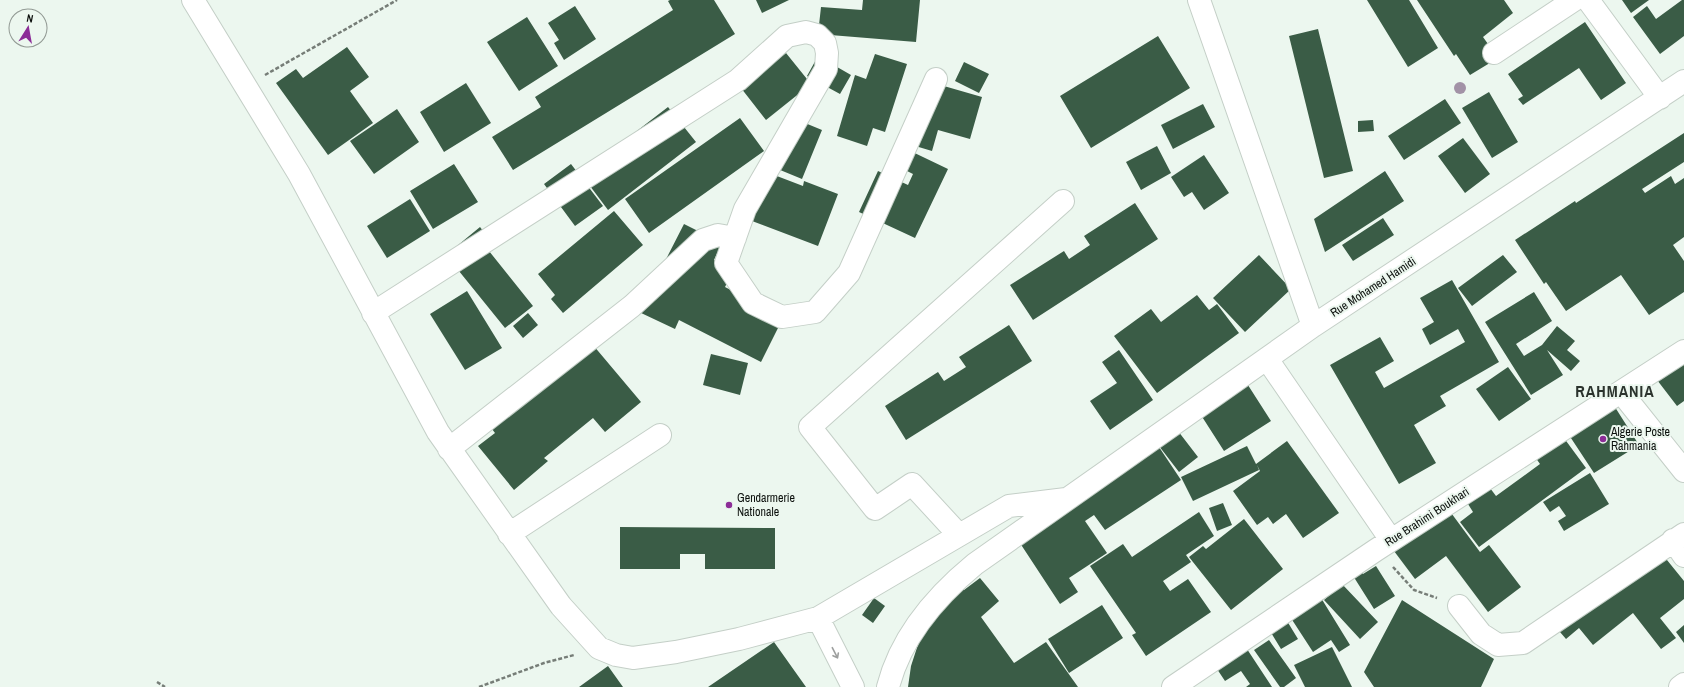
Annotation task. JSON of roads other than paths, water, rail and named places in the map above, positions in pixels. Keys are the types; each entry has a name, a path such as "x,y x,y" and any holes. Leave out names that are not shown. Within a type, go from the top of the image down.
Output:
{"street":[{"path":"193,0 299,174 438,432 560,606 599,648 616,655 633,658 676,652 739,639 818,618 1009,506 1066,499"},
{"path":"1199,0 1313,326"},
{"path":"1494,53 1574,0"},
{"path":"1588,0 1660,98"},
{"path":"374,313 738,80 787,36 806,32 816,35 825,43 827,53 826,69 745,209 726,263 753,303 782,317 815,312 849,273 936,78"},
{"name":"Rue Mohamed Hamidi","path":"888,687 901,652 915,627 933,603 953,582 975,564 1313,326 1684,81"},
{"path":"959,535 912,484 875,509 810,427 1063,201"},
{"path":"449,449 632,306 703,240 718,235 735,238"},
{"name":"Rue Brahimi Boukhari","path":"1186,684 1384,545 1684,351"},
{"path":"1267,359 1384,545"},
{"path":"1621,392 1684,471"},
{"path":"509,534 660,435"},
{"path":"1459,606 1481,634 1498,645 1523,643 1680,543"},
{"path":"818,618 853,687"},
{"path":"1680,687 1684,684"}],"place":[{"name":"Algerie Poste Rahmania","path":"1603,439"},
{"name":"Gendarmerie Nationale","path":"729,505"}],"district":[{"name":"RAHMANIA","path":"1615,391"}]}
